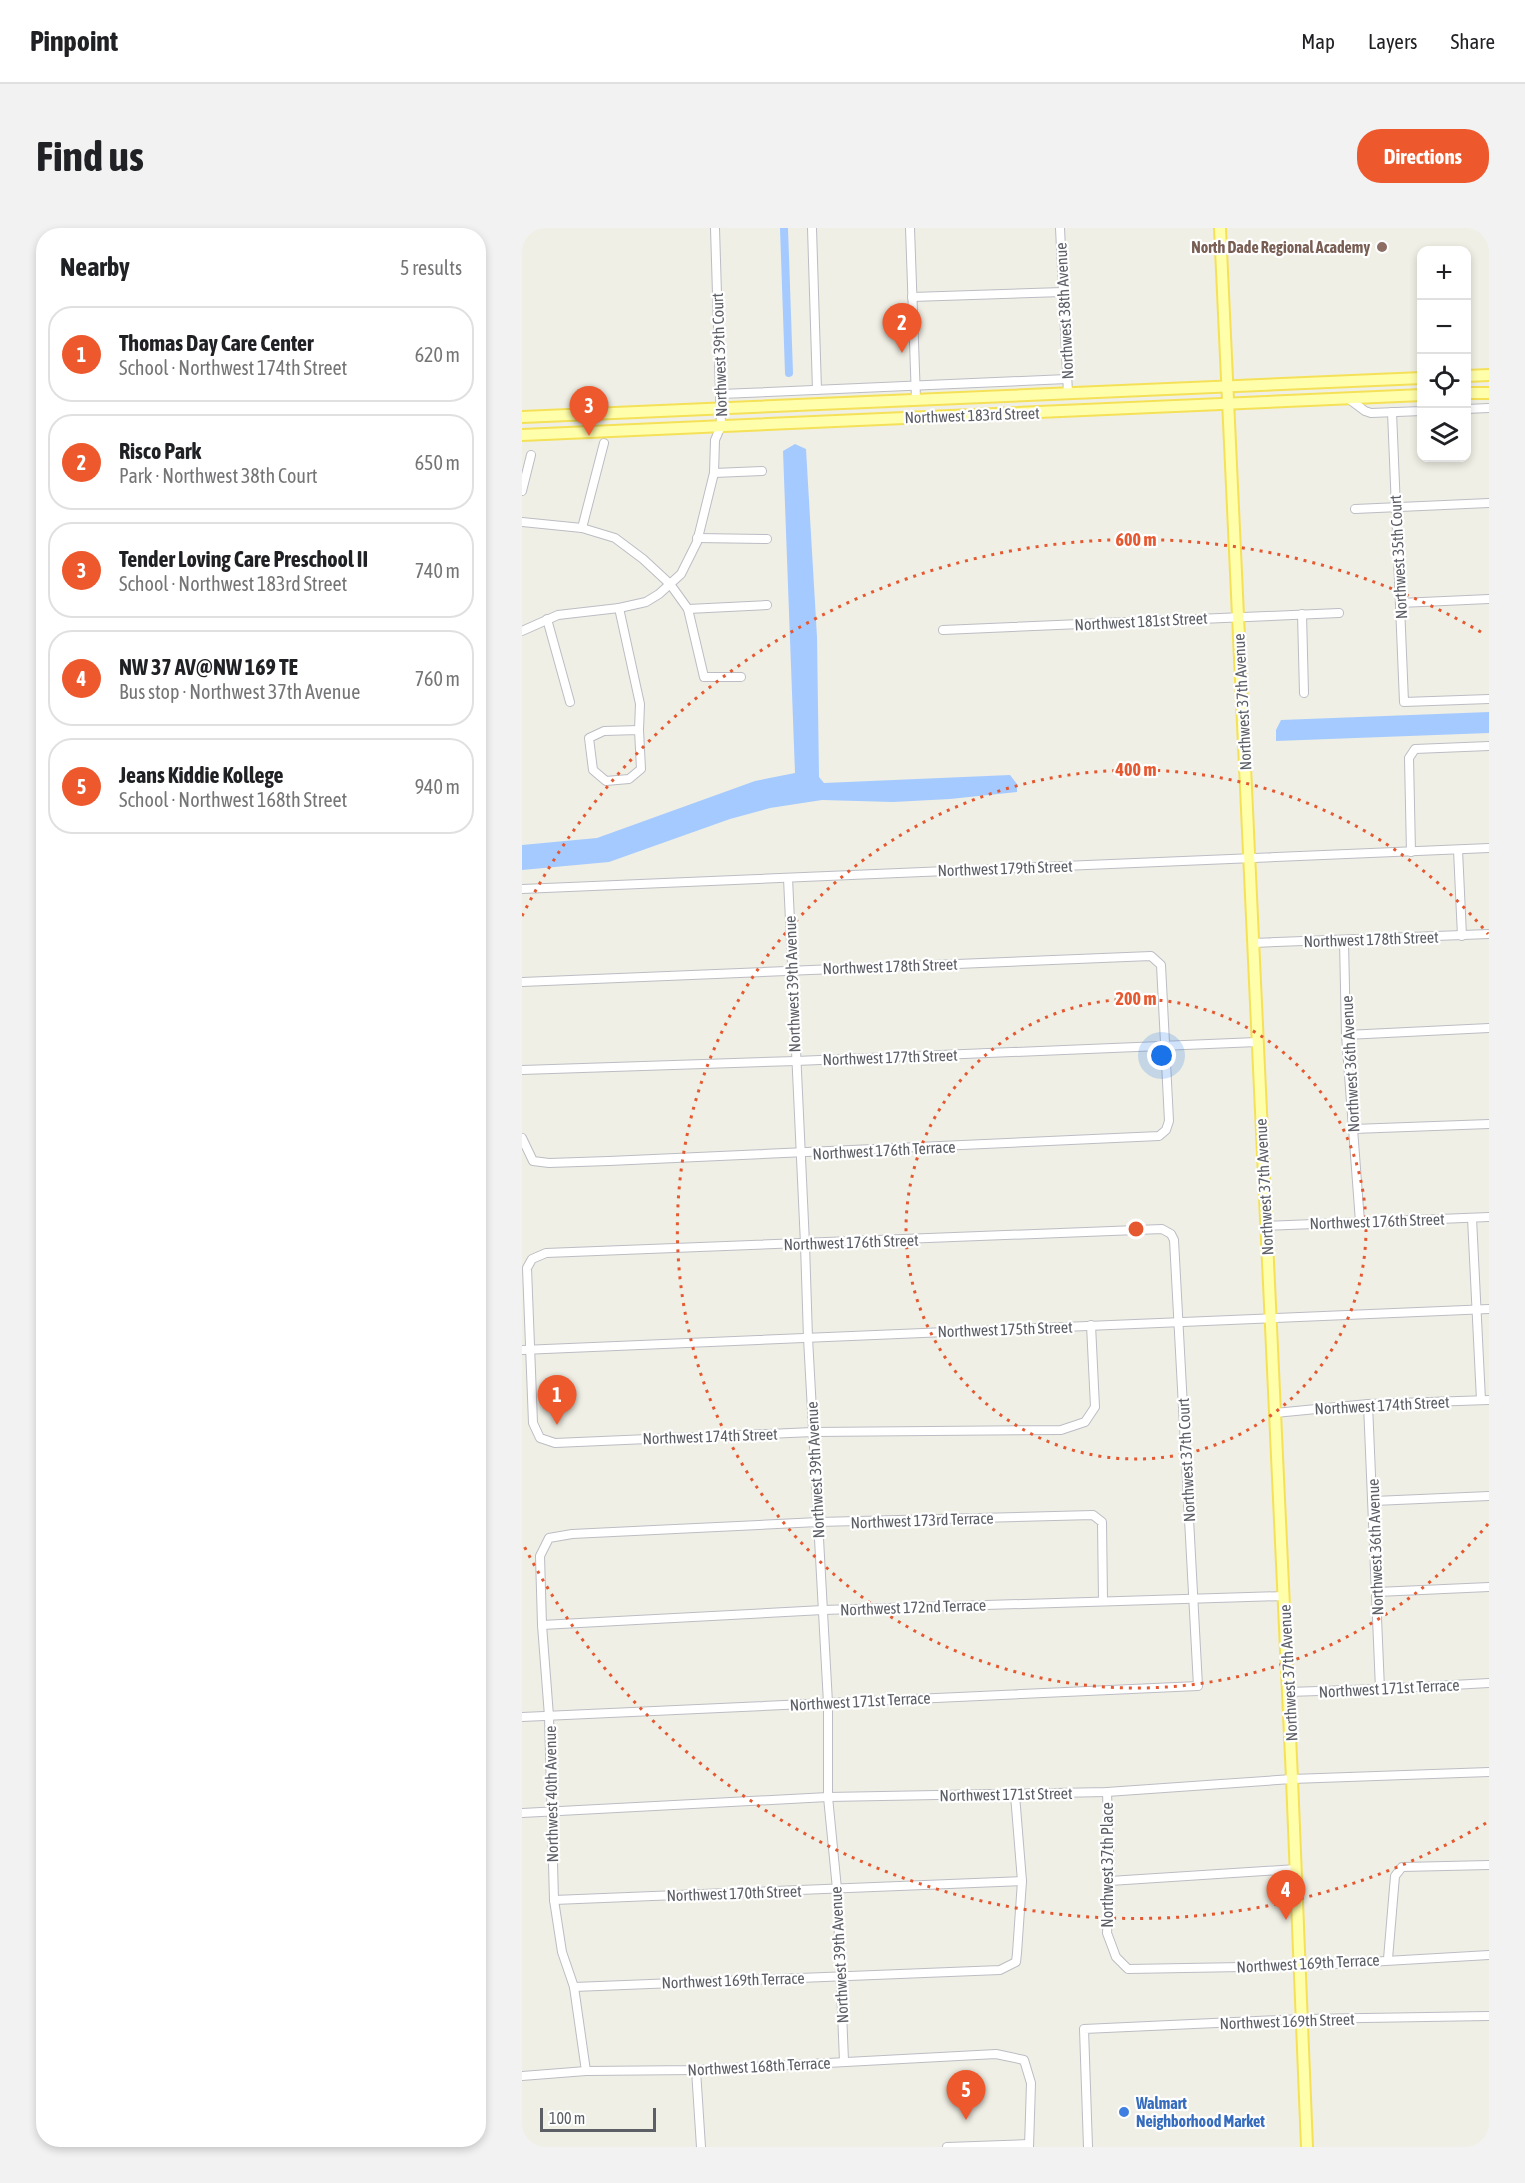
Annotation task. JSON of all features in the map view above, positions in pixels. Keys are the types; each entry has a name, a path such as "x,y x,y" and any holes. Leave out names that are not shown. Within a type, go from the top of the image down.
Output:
{"main road":[{"name":"Northwest 37th Avenue","path":"1220,228 1284,1596 1307,2147"},
{"path":"1471,376 1489,375"},
{"name":"Northwest 183rd Street","path":"522,417 1417,378"},
{"path":"1471,393 1489,393"},
{"name":"Northwest 183rd Street","path":"522,435 1417,395"},
{"path":"888,418 904,410 916,399"}],"street":[{"name":"Northwest 39th Court","path":"522,631 558,615 619,608 646,602 681,574 688,561 697,538 714,472 715,440 721,426 715,228"},
{"path":"812,228 818,390"},
{"path":"910,228 916,399"},
{"name":"Northwest 38th Avenue","path":"1060,228 1068,393"},
{"path":"912,297 1063,292"},
{"path":"721,394 1067,379"},
{"path":"1349,399 1371,413 1417,411"},
{"path":"1471,409 1489,408"},
{"name":"Northwest 35th Court","path":"1392,412 1404,702 1489,699"},
{"path":"582,528 604,443"},
{"path":"522,491 531,455"},
{"path":"714,472 762,471"},
{"path":"1355,509 1489,504"},
{"path":"522,522 582,528 615,538 643,559 670,584 688,609 704,677 741,676"},
{"path":"697,538 767,539"},
{"path":"1400,603 1489,599"},
{"path":"688,609 767,605"},
{"path":"619,608 640,704 641,769 629,778 606,782 593,770 589,738 604,731 639,730"},
{"name":"Northwest 181st Street","path":"943,630 1339,613"},
{"path":"1302,614 1304,693"},
{"path":"547,619 570,702"},
{"path":"1411,852 1409,758 1415,749 1489,746"},
{"name":"Northwest 179th Street","path":"522,889 1489,848"},
{"path":"1458,850 1462,936"},
{"name":"Northwest 39th Avenue","path":"788,878 808,1338 828,1703 828,1797 837,1888 844,2061"},
{"name":"Northwest 178th Street","path":"1253,943 1489,934"},
{"name":"Northwest 36th Avenue","path":"1344,941 1346,1035 1360,1222"},
{"name":"Northwest 178th Street","path":"522,982 1150,956 1161,965 1165,1046"},
{"path":"1346,1035 1489,1029"},
{"name":"Northwest 177th Street","path":"522,1070 796,1062 1257,1042"},
{"name":"Northwest 176th Terrace","path":"522,1138 533,1161 549,1163 801,1154 1159,1136 1166,1130 1168,1121 1165,1046"},
{"path":"1353,1128 1489,1124"},
{"name":"Northwest 176th Street","path":"1266,1226 1489,1217"},
{"path":"1472,1218 1476,1309 1485,1400"},
{"name":"Northwest 176th Street","path":"526,1349 527,1268 532,1259 546,1253 1162,1229 1171,1234"},
{"name":"Northwest 37th Court","path":"1171,1234 1174,1240 1179,1322 1198,1686"},
{"name":"Northwest 175th Street","path":"526,1349 1489,1309"},
{"name":"Northwest 174th Street","path":"526,1349 533,1423 540,1438 555,1443 813,1432 1061,1430 1085,1422 1095,1407 1091,1325"},
{"name":"Northwest 174th Street","path":"1275,1413 1368,1404 1485,1400"},
{"name":"Northwest 36th Avenue","path":"1368,1404 1374,1501 1380,1689"},
{"path":"1374,1501 1489,1496"},
{"name":"Northwest 173rd Terrace","path":"572,1534 818,1522 1093,1515 1102,1522 1104,1600"},
{"name":"Northwest 40th Avenue","path":"572,1534 549,1538 540,1557 542,1625 549,1716 554,1900 562,1952 574,1987 586,2072"},
{"path":"1377,1592 1489,1587"},
{"name":"Northwest 172nd Terrace","path":"542,1625 823,1610 1284,1596"},
{"name":"Northwest 171st Terrace","path":"1288,1692 1489,1683"},
{"name":"Northwest 171st Terrace","path":"522,1717 1198,1686"},
{"name":"Northwest 171st Street","path":"522,1813 828,1797 1107,1792 1292,1779 1489,1772"},
{"name":"Northwest 37th Place","path":"1107,1792 1110,1881 1107,1933 1116,1957 1128,1969"},
{"path":"1015,1795 1022,1881"},
{"path":"1388,1959 1395,1876 1402,1867 1489,1865"},
{"path":"1110,1881 1296,1869"},
{"name":"Northwest 170th Street","path":"554,1900 1022,1881"},
{"name":"Northwest 169th Terrace","path":"574,1987 1000,1970 1016,1962 1022,1881"},
{"name":"Northwest 169th Terrace","path":"1128,1969 1300,1966 1388,1959 1489,1955"},
{"name":"Northwest 169th Street","path":"1089,2147 1084,2029 1302,2019 1489,2016"},
{"name":"Northwest 168th Terrace","path":"522,2076 696,2070 996,2054 1024,2060 1032,2083 1029,2146"},
{"path":"696,2070 701,2147"},
{"path":"947,2147 1029,2146"}],"water":[{"path":"795,444 806,449 817,637 819,777 824,783 1010,775 1017,784 1017,792 893,802 822,800 770,808 730,819 609,862 522,870 522,845 597,838 755,781 795,773 783,451"},
{"path":"1489,712 1489,733 1276,741 1276,730 1281,720"}],"waterway":[{"path":"784,228 789,373"}],"place":[{"name":"North Dade Regional Academy","path":"1382,247"},
{"name":"Risco Park","path":"902,353"},
{"name":"Tender Loving Care Preschool II","path":"589,436"},
{"name":"Thomas Day Care Center","path":"557,1425"},
{"name":"NW 37 AV@NW 169 TE","path":"1286,1920"},
{"name":"Walmart Neighborhood Market","path":"1124,2112"},
{"name":"Jeans Kiddie Kollege","path":"966,2120"}]}
